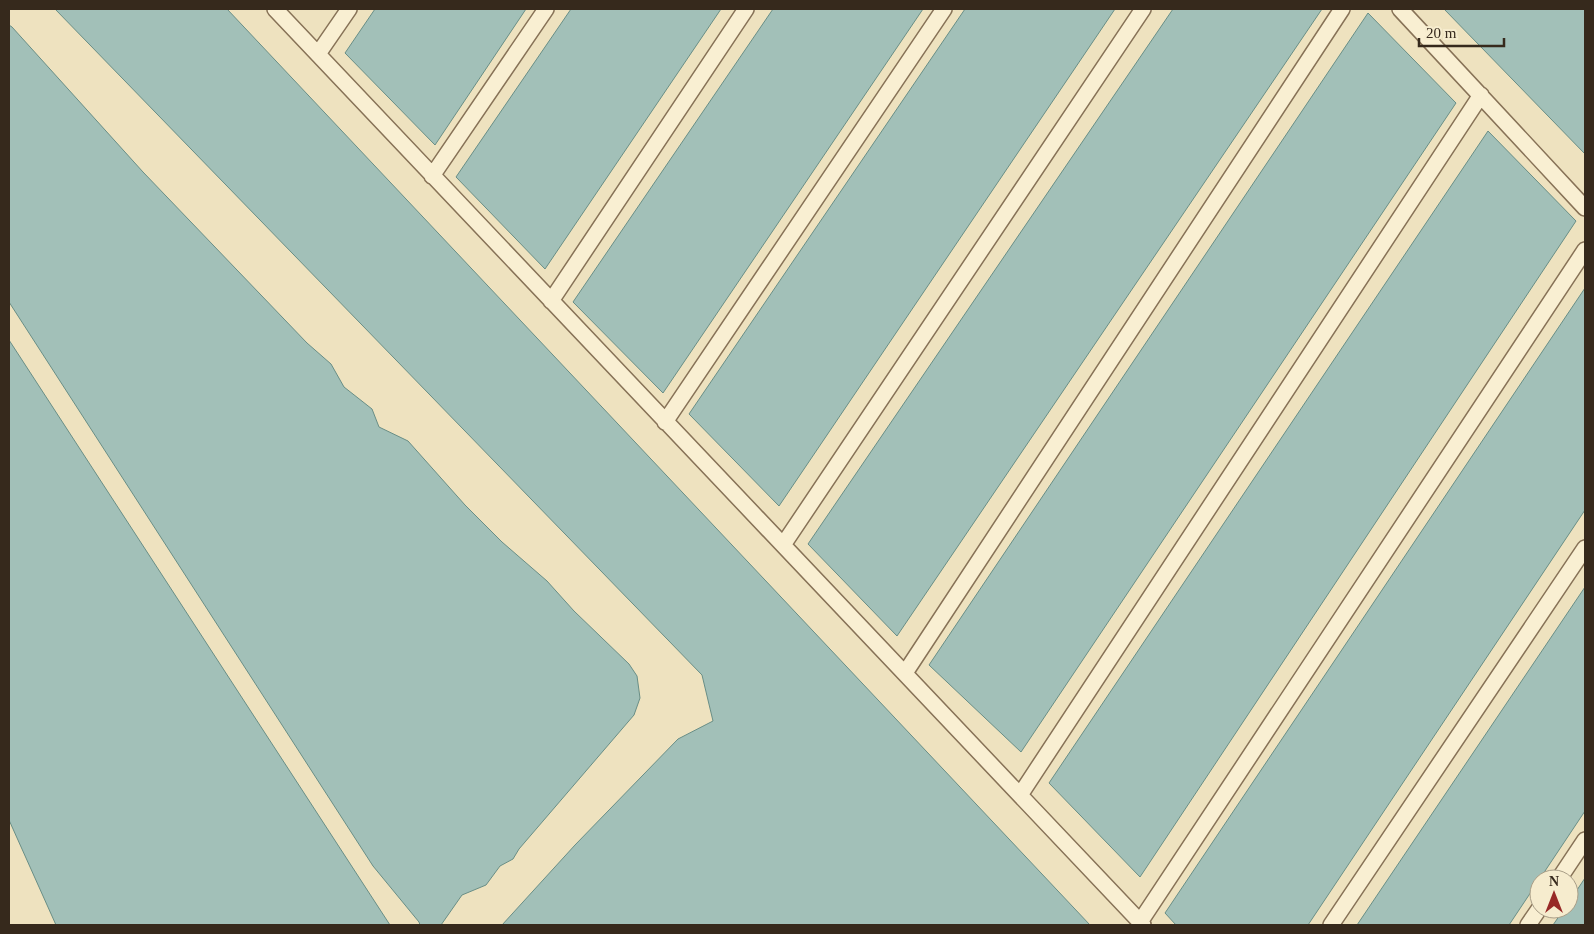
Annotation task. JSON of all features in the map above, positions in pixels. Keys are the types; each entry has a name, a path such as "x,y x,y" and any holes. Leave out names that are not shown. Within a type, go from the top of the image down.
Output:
{"lane":[{"path":"275,9 1142,924 1585,250"},
{"path":"318,54 348,9"},
{"path":"432,176 546,9"},
{"path":"551,302 746,9"},
{"path":"665,422 944,9"},
{"path":"784,544 1143,9"},
{"path":"905,673 1342,9"},
{"path":"1400,9 1585,208"},
{"path":"1020,795 1480,95"},
{"path":"1332,925 1585,548"},
{"path":"1566,869 1585,840"}],"water":[{"path":"55,9 227,9 1090,925 502,925 575,845 678,739 713,721 702,675"},
{"path":"375,9 526,9 435,145 345,53"},
{"path":"571,9 721,9 545,269 456,177"},
{"path":"773,9 923,9 663,393 573,302"},
{"path":"965,9 1115,9 779,506 689,414"},
{"path":"1173,9 1322,9 897,636 808,544"},
{"path":"1444,9 1585,9 1585,154"},
{"path":"1368,13 1456,103 1021,752 929,665"},
{"path":"9,25 143,172 307,343 331,364 344,387 372,409 379,427 408,441 465,505 502,542 547,581 574,611 629,664 637,676 640,698 634,715 519,849 513,859 500,866 486,885 462,895 441,925 420,925 373,866 9,302"},
{"path":"1488,131 1576,221 1140,877 1049,783"},
{"path":"1585,288 1585,510 1308,925 1176,925 1165,913"},
{"path":"9,340 390,925 56,925 9,820"},
{"path":"1585,587 1585,811 1546,869 1529,869 1529,895 1509,925 1357,925"},
{"path":"1585,878 1585,925 1553,925 1557,919 1579,919 1579,887"}]}
